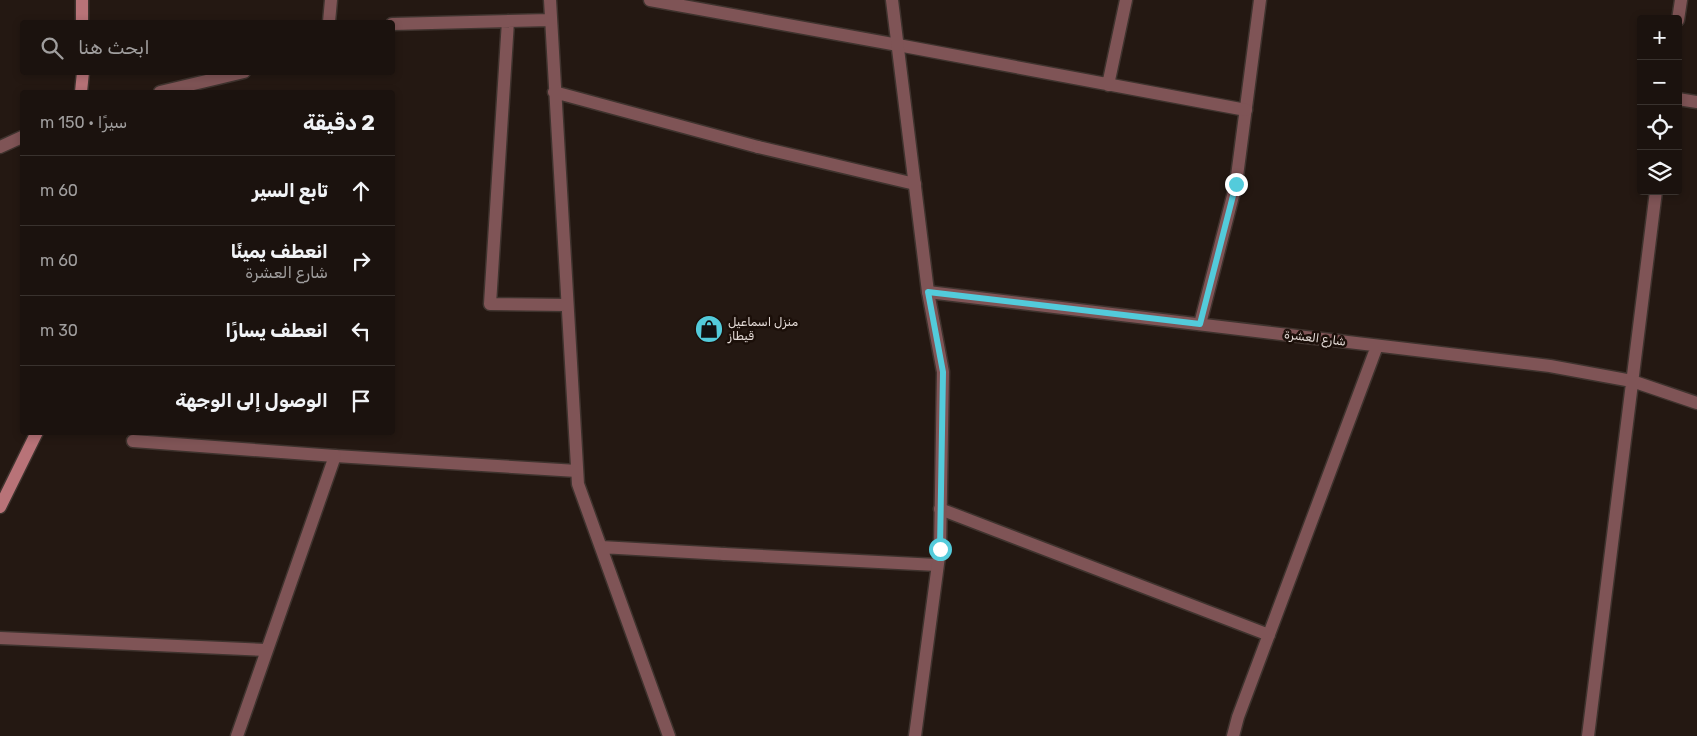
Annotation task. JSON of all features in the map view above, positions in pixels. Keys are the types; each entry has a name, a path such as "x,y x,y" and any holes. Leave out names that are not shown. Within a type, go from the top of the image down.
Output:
{"main road":[{"path":"82,0 82,20"},
{"path":"81,90 83,75"},
{"path":"0,507 36,435"}],"street":[{"path":"329,20 331,0"},
{"path":"550,0 578,484 669,736"},
{"path":"650,0 1246,110"},
{"path":"892,0 928,292 943,372 937,566 915,736"},
{"path":"1108,84 1126,0"},
{"path":"1200,324 1236,184 1260,0"},
{"path":"1679,15 1681,0"},
{"path":"395,24 550,20"},
{"path":"508,21 490,304 567,305"},
{"path":"168,90 231,75"},
{"path":"554,92 758,147 915,184"},
{"path":"1682,100 1697,102"},
{"path":"0,147 20,138"},
{"path":"1588,736 1655,195"},
{"name":"شارع العشرة","path":"928,292 1550,366 1632,381 1697,403"},
{"path":"1233,736 1378,346"},
{"path":"133,441 336,456 577,470"},
{"path":"237,736 336,456"},
{"path":"940,509 1269,636"},
{"path":"601,547 937,566"},
{"path":"0,638 266,650"}],"place":[{"name":"منزل اسماعيل قيطاز","path":"709,329"}],"route":[{"path":"940,549 943,372 928,292 1200,324 1236,184"}]}
